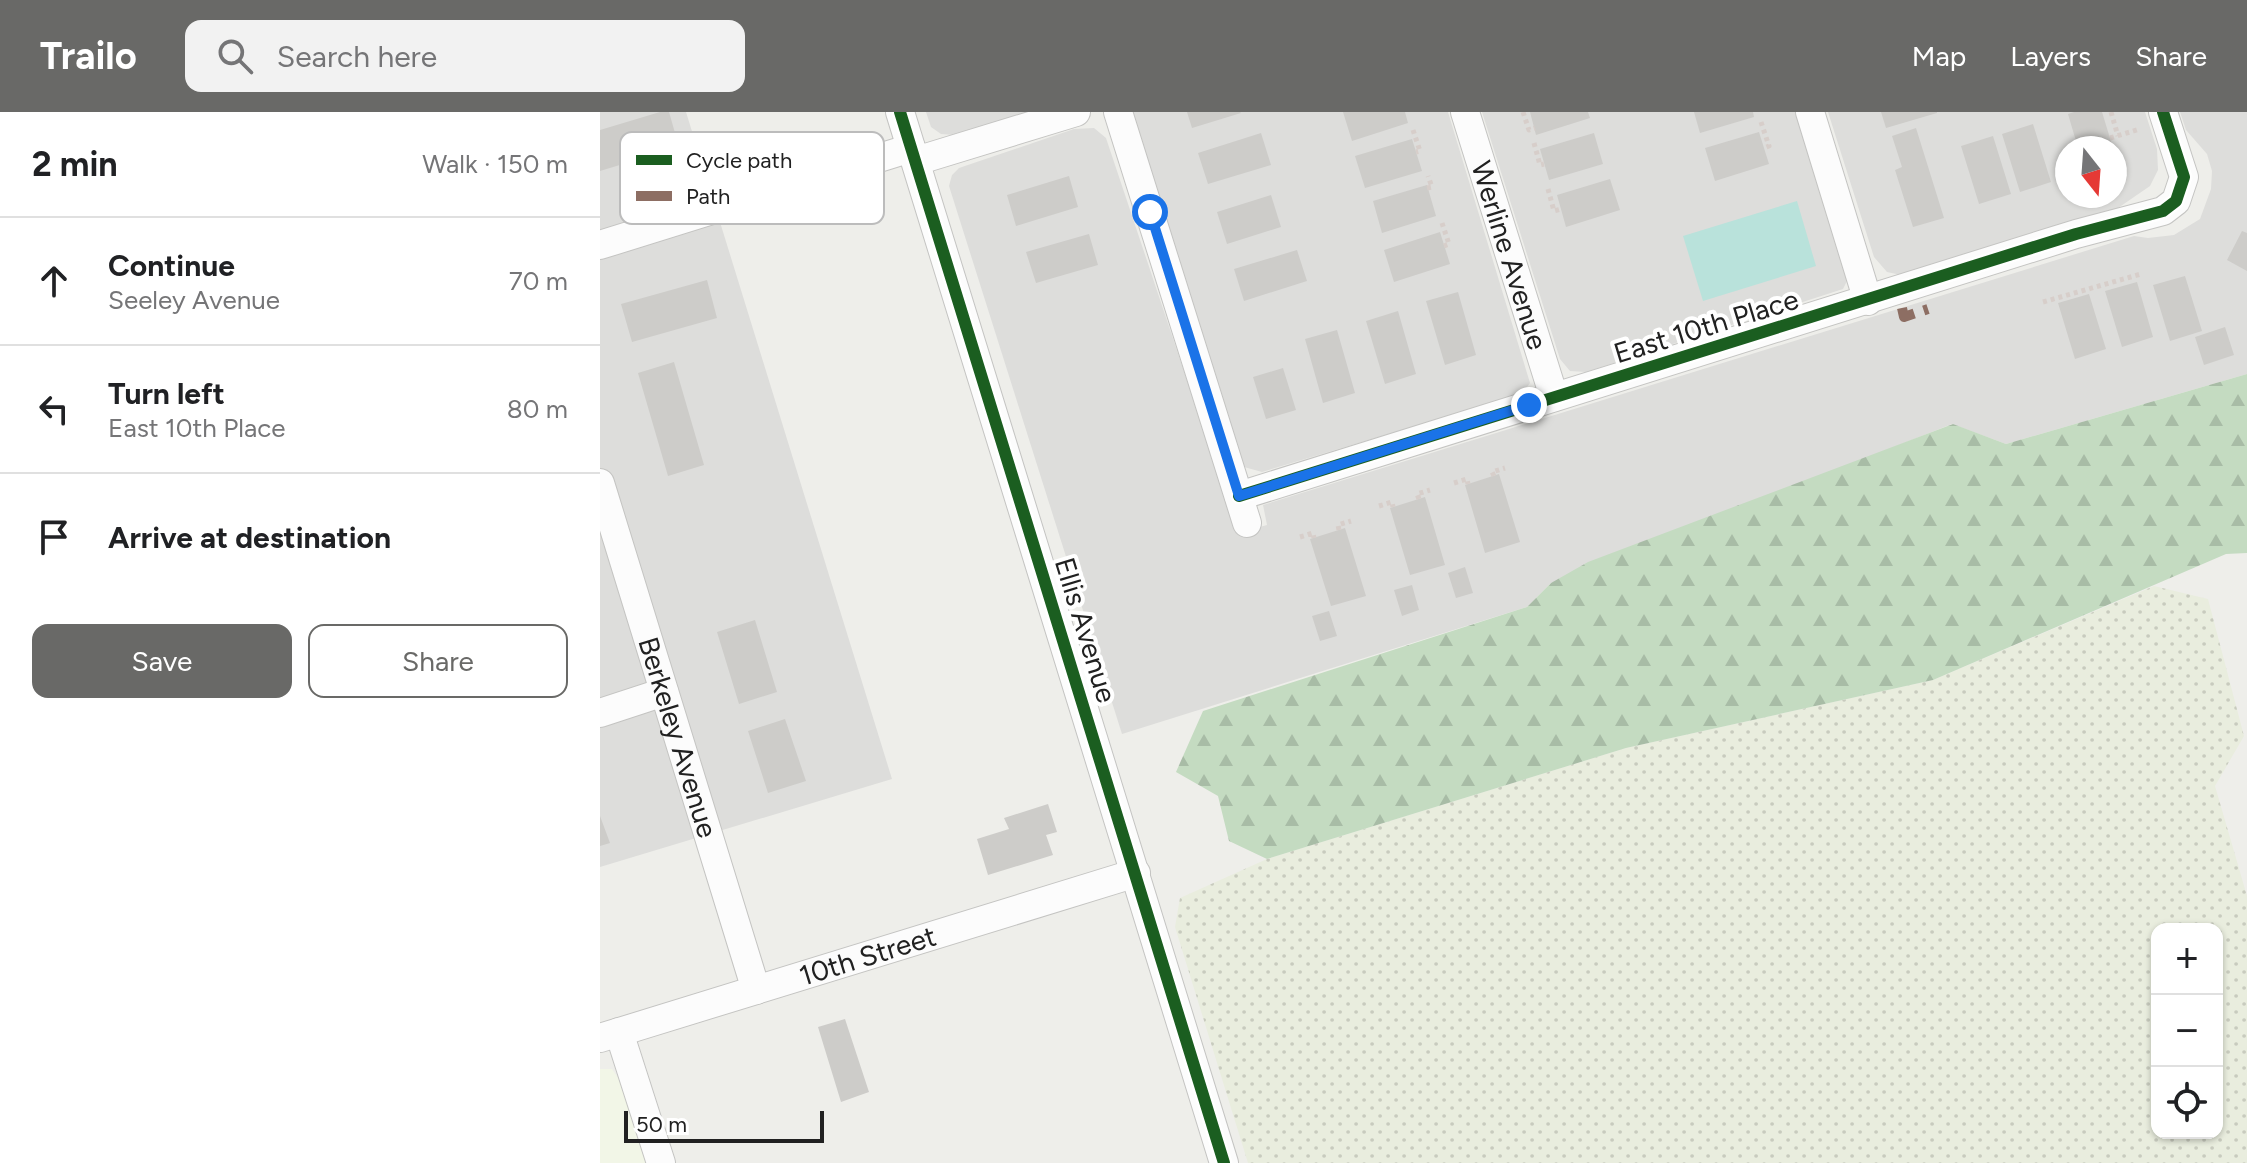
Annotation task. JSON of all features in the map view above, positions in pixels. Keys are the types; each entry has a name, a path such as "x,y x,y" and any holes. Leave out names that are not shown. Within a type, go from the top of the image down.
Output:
{"street":[{"name":"Ellis Avenue","path":"900,112 1224,1163"},
{"path":"884,164 1076,112"},
{"name":"East 10th Place","path":"1118,112 1243,509 1554,397 2076,234 2163,211 2180,194 2182,166 2152,120"},
{"name":"Werline Avenue","path":"1465,112 1554,397"},
{"path":"1810,112 1868,301"},
{"path":"600,245 673,224"},
{"name":"Berkeley Avenue","path":"600,483 756,990"},
{"path":"600,713 664,692"},
{"name":"10th Street","path":"610,1035 1136,873"},
{"path":"610,1035 661,1163"}],"path":[{"path":"1523,112 1529,130 1535,128"},
{"path":"2111,112 2118,136 2152,120"},
{"path":"1761,122 1769,146 1764,148"},
{"path":"1413,130 1420,151 1416,152"},
{"path":"1534,143 1540,165 1544,164"},
{"path":"1427,188 1432,187 1428,176"},
{"path":"1548,189 1554,211 1561,209"},
{"path":"1442,223 1449,244 1444,246"},
{"path":"2043,302 2141,274"},
{"path":"1494,476 1492,472 1505,468"},
{"path":"1454,483 1467,479 1468,484"},
{"path":"1419,499 1417,494 1430,490"},
{"path":"1379,506 1392,502 1393,507"},
{"path":"1339,530 1338,525 1351,521"},
{"path":"1300,537 1313,533 1314,538"}],"shaded area":[{"path":"600,112 686,112 692,132 620,132 620,224 721,224 892,779 600,867"},
{"path":"926,112 1026,112 954,135 941,134 931,127"},
{"path":"1132,112 1448,112 1530,383 1522,394 1262,472 1244,467"},
{"path":"1482,112 1799,112 1848,279 1843,289 1586,372 1570,371 1560,359"},
{"path":"1828,112 2145,112 2157,149 2158,170 2150,186 2127,202 2127,136 2055,136 2055,208 2118,208 1901,275 1887,272 1874,257"},
{"path":"2180,112 2247,112 2247,374 2006,444 1952,424 1551,583 1527,607 1122,734 949,186 952,175 959,168 1074,129 1094,128 1106,138 1238,533 1267,525 1263,505 2134,236 2174,235 2200,219 2211,189 2212,171 2207,154 2186,130"},
{"path":"1797,201 1816,266 1703,301 1683,236"},
{"path":"2154,586 2208,599 2244,736 2215,786 2247,896 2247,1163 1248,1163 1175,927 1180,898 1267,859 1626,748 1933,680"},
{"path":"600,1069 612,1069 622,1084 646,1163 600,1163"}],"green space":[{"path":"2247,374 2247,553 2226,554 1933,680 1626,748 1267,859 1229,841 1218,796 1176,772 1203,711 1527,607 1551,583 1588,562 1953,424 2006,444"}],"building":[{"path":"669,112 675,132 620,132 620,165 600,171 600,130"},
{"path":"1187,112 1240,112 1241,113 1192,128"},
{"path":"1343,112 1405,112 1408,123 1352,141"},
{"path":"1530,112 1588,112 1590,118 1536,135"},
{"path":"1694,112 1753,112 1754,117 1700,133"},
{"path":"1881,112 1937,112 1937,113 1886,128"},
{"path":"2102,112 2109,136 2074,136 2068,114"},
{"path":"2033,124 2051,182 2020,192 2002,134"},
{"path":"1916,128 1944,218 1913,227 1895,170 1902,167 1892,136"},
{"path":"1759,132 1769,164 1715,181 1705,148"},
{"path":"1261,133 1271,165 1208,184 1198,153"},
{"path":"1594,133 1603,164 1549,180 1540,149"},
{"path":"1993,136 2011,194 1979,204 1961,146"},
{"path":"1412,139 1422,171 1365,188 1355,156"},
{"path":"1069,176 1078,207 1016,226 1007,195"},
{"path":"1610,179 1620,210 1566,227 1557,195"},
{"path":"1427,185 1436,216 1382,233 1373,201"},
{"path":"1271,195 1281,227 1227,244 1217,212"},
{"path":"2242,231 2247,233 2247,271 2227,260"},
{"path":"1440,232 1450,264 1394,282 1384,250"},
{"path":"1089,234 1098,265 1036,283 1026,252"},
{"path":"1297,250 1307,281 1244,301 1234,269"},
{"path":"2185,276 2202,331 2170,341 2153,285"},
{"path":"707,280 717,318 632,342 621,304"},
{"path":"2137,282 2153,337 2122,347 2105,291"},
{"path":"1458,292 1476,355 1445,365 1426,301"},
{"path":"2089,294 2106,349 2075,359 2058,303"},
{"path":"1398,311 1416,374 1385,384 1366,321"},
{"path":"2225,327 2234,355 2204,365 2195,337"},
{"path":"1337,330 1355,393 1323,403 1305,339"},
{"path":"674,362 704,465 668,476 638,373"},
{"path":"1283,368 1296,410 1266,419 1253,377"},
{"path":"1499,474 1520,542 1485,553 1465,485"},
{"path":"1425,497 1445,565 1410,575 1390,508"},
{"path":"1345,528 1366,596 1331,606 1310,539"},
{"path":"1465,567 1473,593 1456,598 1448,573"},
{"path":"1412,585 1419,610 1402,616 1394,590"},
{"path":"1329,611 1337,636 1320,641 1312,616"},
{"path":"755,620 777,692 739,704 717,632"},
{"path":"785,719 806,781 768,793 748,731"},
{"path":"1048,804 1057,832 1046,835 1053,855 988,875 977,839 1009,829 1004,818"},
{"path":"600,816 610,843 600,846"},
{"path":"845,1019 869,1092 841,1102 818,1027"}],"marked path":[{"path":"1902,308 1904,317 1928,309"}],"cycle path":[{"path":"900,112 1224,1163"},
{"path":"1239,496 2076,234 2163,211 2176,201 2184,177 2163,112"}],"route":[{"path":"1150,212 1239,496 1529,405"}]}
